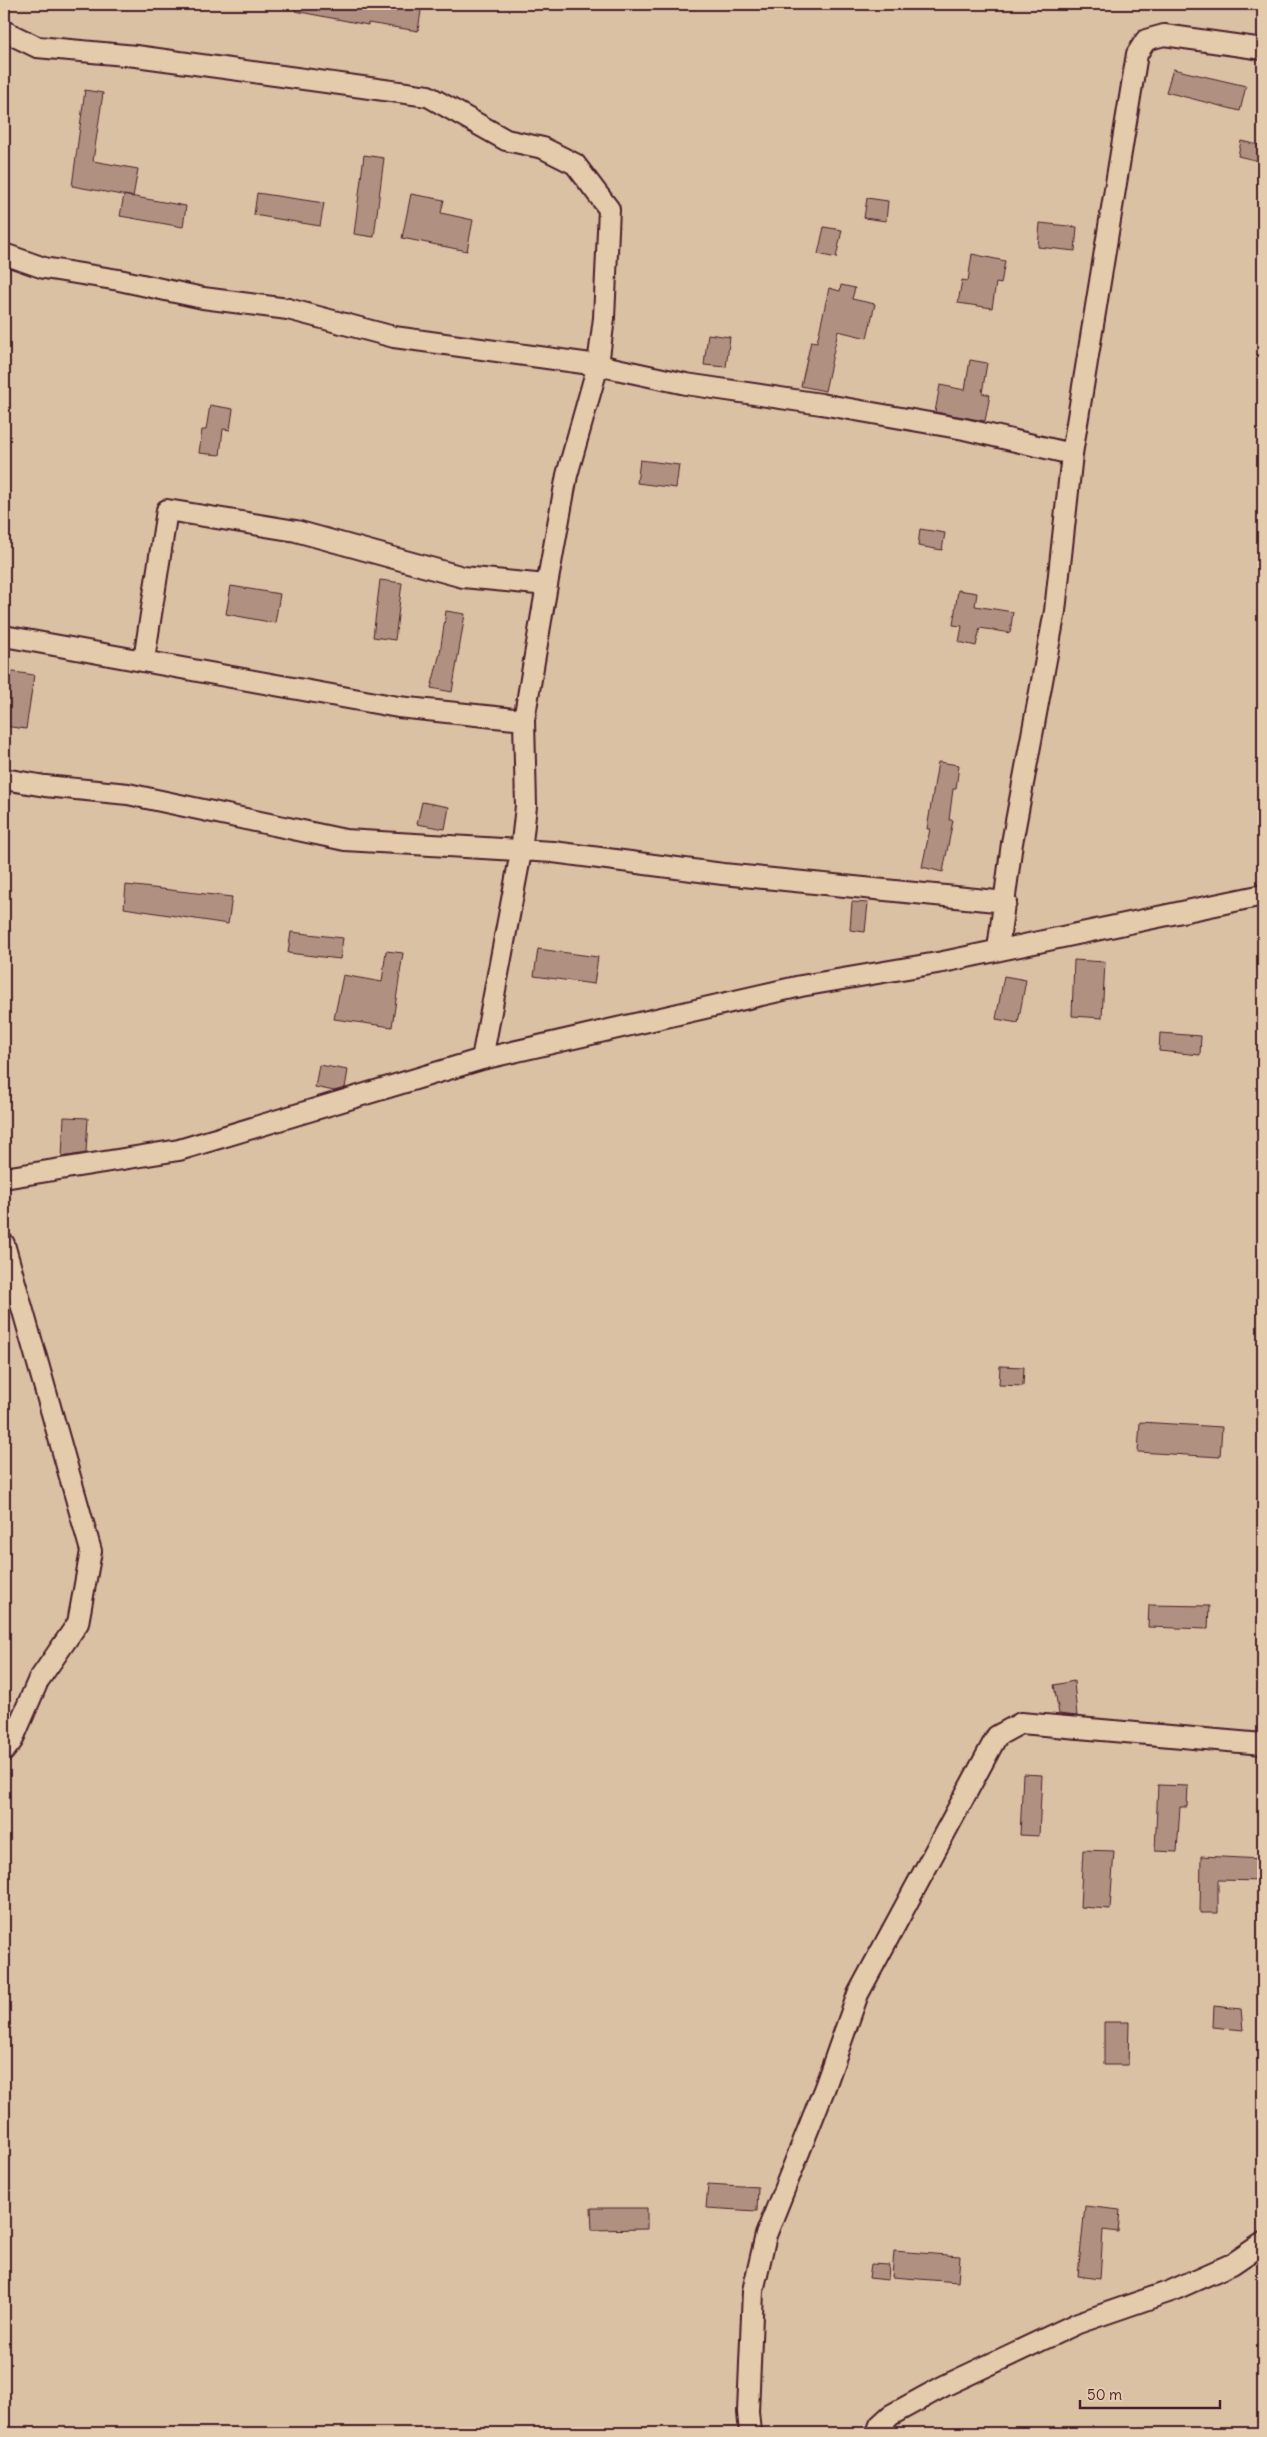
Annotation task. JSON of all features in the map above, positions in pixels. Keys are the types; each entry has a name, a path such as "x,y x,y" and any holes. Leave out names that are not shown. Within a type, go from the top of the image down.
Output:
{"street":[{"path":"4,32 38,47 136,56 428,96 506,140 544,148 575,164 609,209 604,318 598,365 567,475 524,720 526,806 521,852 482,1059"},
{"path":"998,949 1006,902 1012,843 1055,611 1072,454 1137,54 1146,40 1164,35 1263,49"},
{"path":"4,254 44,268 119,280 202,298 288,309 394,338 598,365 686,384 821,404 964,429 1072,454"},
{"path":"144,660 167,510 296,531 463,577 547,585"},
{"path":"4,636 398,707 524,720"},
{"path":"4,779 45,786 128,794 345,840 521,852 553,852 723,874 1006,902"},
{"path":"4,1178 179,1150 482,1059 801,986 943,962 1263,895"},
{"path":"4,1244 14,1273 91,1551 78,1623 38,1681 12,1741 4,1751"},
{"path":"750,2433 748,2412 753,2291 766,2235 826,2087 858,1994 997,1736 1021,1723 1263,1744"},
{"path":"877,2433 880,2426 891,2415 944,2386 1078,2323 1171,2291 1232,2264 1263,2242"}],"building":[{"path":"296,4 422,4 418,31 368,23 368,25 295,11"},
{"path":"1173,69 1246,86 1240,111 1166,92"},
{"path":"85,90 103,93 93,161 138,169 133,197 72,186"},
{"path":"1241,141 1263,146 1263,162 1238,156"},
{"path":"364,155 384,158 374,237 354,234"},
{"path":"257,193 324,203 320,226 254,215"},
{"path":"411,194 444,200 441,213 473,220 467,251 402,238"},
{"path":"124,195 186,206 183,227 120,216"},
{"path":"867,198 888,201 886,221 864,218"},
{"path":"1040,223 1077,227 1075,251 1038,247"},
{"path":"824,227 842,230 836,258 818,254"},
{"path":"972,254 1005,261 1001,284 996,283 992,308 958,303 962,280 968,281"},
{"path":"841,285 855,288 852,299 875,304 867,338 838,331 825,391 801,386 811,341 817,342 829,288 840,291"},
{"path":"708,334 730,337 726,367 704,365"},
{"path":"970,360 987,363 982,393 990,395 985,421 935,412 940,385 965,390"},
{"path":"210,405 233,409 230,430 223,429 220,455 199,453 202,430 206,430"},
{"path":"640,460 679,465 676,488 637,483"},
{"path":"920,529 945,533 942,550 918,546"},
{"path":"380,580 402,583 395,640 373,637"},
{"path":"231,586 280,594 275,623 226,614"},
{"path":"958,590 977,593 975,606 1013,612 1010,633 980,628 976,646 959,642 962,626 953,625"},
{"path":"446,611 465,614 452,692 431,688 440,653"},
{"path":"7,671 34,675 26,729 4,726 4,695"},
{"path":"938,762 959,765 956,789 953,789 949,820 953,820 943,872 922,867 930,829 927,829"},
{"path":"422,802 449,807 445,829 417,824"},
{"path":"126,885 232,897 228,924 124,908"},
{"path":"852,902 868,903 865,932 850,930"},
{"path":"291,932 343,938 340,959 288,953"},
{"path":"538,949 598,957 594,984 534,976"},
{"path":"386,951 403,953 392,1027 334,1019 343,975 382,982"},
{"path":"1074,960 1105,962 1102,1018 1072,1016"},
{"path":"1004,976 1026,980 1018,1023 996,1019"},
{"path":"1160,1033 1201,1036 1200,1055 1159,1051"},
{"path":"319,1065 348,1070 345,1088 334,1091 315,1087"},
{"path":"64,1117 88,1118 86,1153 62,1157"},
{"path":"1000,1366 1024,1367 1023,1386 999,1385"},
{"path":"1140,1422 1222,1427 1220,1457 1138,1452"},
{"path":"1149,1605 1209,1606 1208,1629 1148,1627"},
{"path":"1074,1681 1077,1716 1059,1714 1054,1685"},
{"path":"1023,1774 1042,1775 1039,1836 1020,1835"},
{"path":"1158,1785 1188,1786 1187,1807 1180,1807 1177,1852 1155,1851"},
{"path":"1083,1850 1114,1851 1110,1909 1080,1907"},
{"path":"1201,1856 1263,1859 1263,1881 1218,1880 1218,1913 1200,1913"},
{"path":"1214,2006 1241,2009 1243,2030 1213,2027"},
{"path":"1104,2022 1129,2022 1128,2065 1104,2065"},
{"path":"708,2184 758,2187 757,2211 706,2208"},
{"path":"1085,2206 1120,2210 1118,2232 1103,2230 1100,2279 1078,2276"},
{"path":"591,2208 647,2208 647,2229 592,2230"},
{"path":"894,2251 960,2256 958,2282 892,2277"},
{"path":"871,2264 889,2265 888,2280 869,2278"}]}
